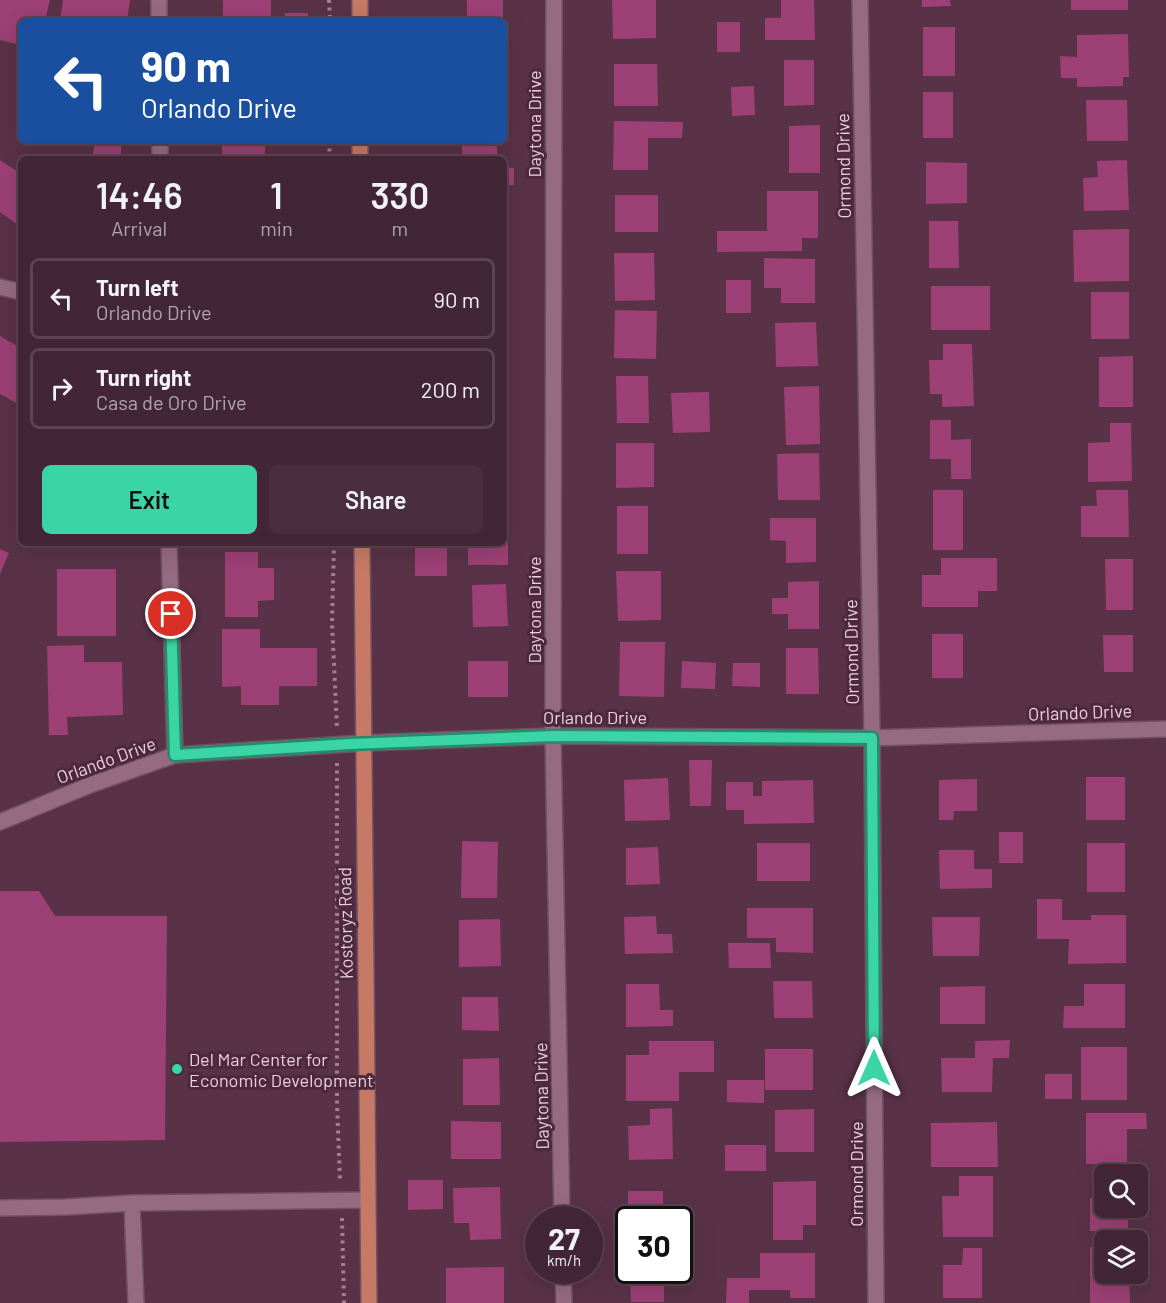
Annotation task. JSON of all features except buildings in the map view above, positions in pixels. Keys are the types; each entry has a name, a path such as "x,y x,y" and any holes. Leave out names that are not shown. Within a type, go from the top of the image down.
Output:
{"main road":[{"path":"360,0 360,18"},
{"name":"Kostoryz Road","path":"362,546 369,1303"}],"street":[{"path":"159,0 159,18"},
{"name":"Daytona Drive","path":"554,0 553,736 562,1206"},
{"name":"Ormond Drive","path":"860,0 872,738 876,1303"},
{"path":"0,287 18,290"},
{"path":"169,546 175,755"},
{"name":"Orlando Drive","path":"0,822 90,785 175,755 363,743 553,736 872,738 1166,729"},
{"path":"0,1208 132,1203 368,1200"},
{"path":"132,1203 136,1303"},
{"path":"563,1284 564,1303"}],"path":[{"path":"329,0 330,18"},
{"path":"334,546 332,621 338,745 338,1104 344,1303"}],"place":[{"name":"Del Mar Center for Economic Development","path":"177,1069"}],"route":[{"path":"171,614 175,755 350,744 553,736 872,738 874,1068"}]}
